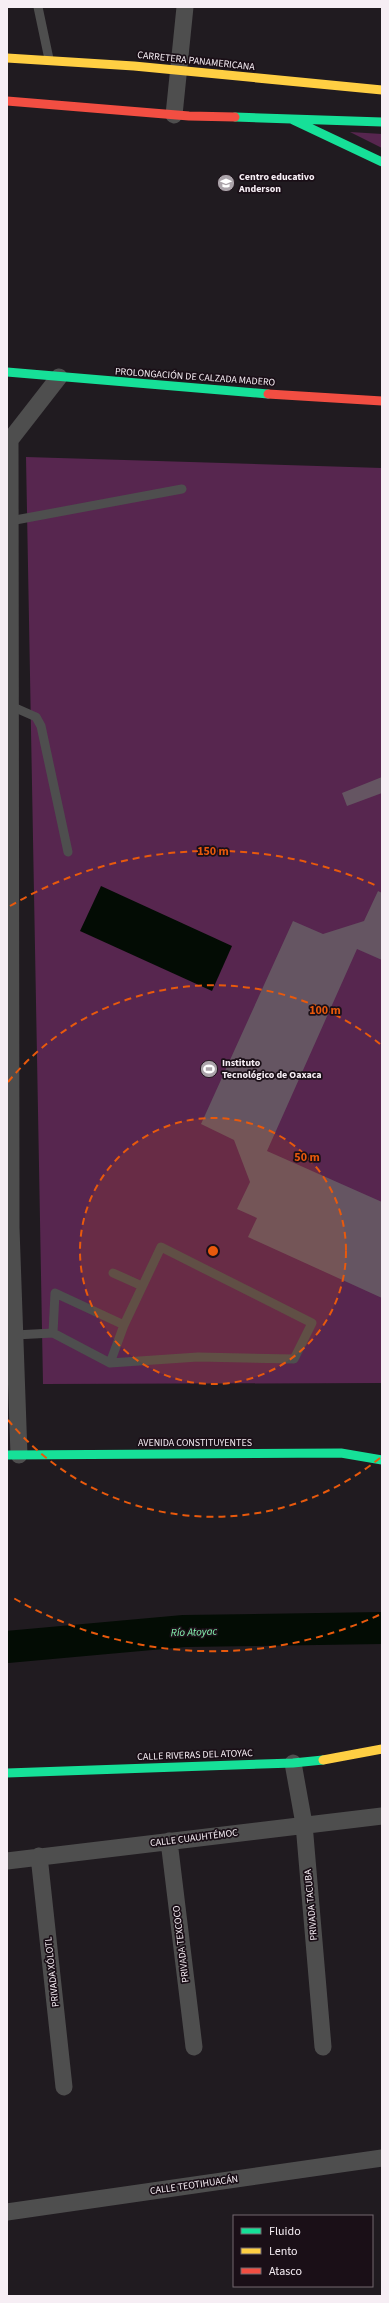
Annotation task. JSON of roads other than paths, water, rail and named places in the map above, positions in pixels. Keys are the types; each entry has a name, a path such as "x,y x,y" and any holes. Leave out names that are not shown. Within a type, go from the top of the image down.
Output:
{"main road":[{"name":"CARRETERA PANAMERICANA","path":"7,58 49,59 382,90"},
{"path":"7,100 174,115 382,122"},
{"path":"291,119 382,162"},
{"name":"PROLONGACIÓN DE CALZADA MADERO","path":"7,372 223,391 382,401"},
{"path":"340,1453 382,1451"},
{"name":"AVENIDA CONSTITUYENTES","path":"13,1455 340,1453 382,1460"},
{"name":"CALLE RIVERAS DEL ATOYAC","path":"7,1773 293,1762 324,1760 382,1749"},
{"path":"324,1760 375,1761"}],"street":[{"path":"174,115 185,7"},
{"path":"13,1455 15,1335 9,1228 9,875 11,706 8,438 59,377"},
{"name":"PRIVADA TACUBA","path":"293,1762 304,1824 323,2047"},
{"name":"CALLE CUAUHTÉMOC","path":"7,1861 304,1824 382,1816"},
{"name":"PRIVADA TEXCOCO","path":"169,1842 194,2047"},
{"name":"PRIVADA XÓLOTL","path":"40,1856 64,2088"},
{"name":"CALLE TEOTIHUACÁN","path":"7,2212 382,2158"}],"lane":[{"path":"38,7 49,59"},
{"path":"9,512 182,489"},
{"path":"11,706 36,717 42,726 68,852"},
{"path":"15,1335 53,1333 110,1362 198,1357 294,1359 312,1323 161,1247 124,1325 110,1362"},
{"path":"113,1273 142,1286"},
{"path":"53,1333 55,1293 124,1325"}],"waterway":[{"name":"Río Atoyac","path":"7,1647 184,1631 382,1628"}],"place":[{"name":"Centro educativo Anderson","path":"226,183"},
{"name":"Instituto Tecnológico de Oaxaca","path":"209,1069"}]}
